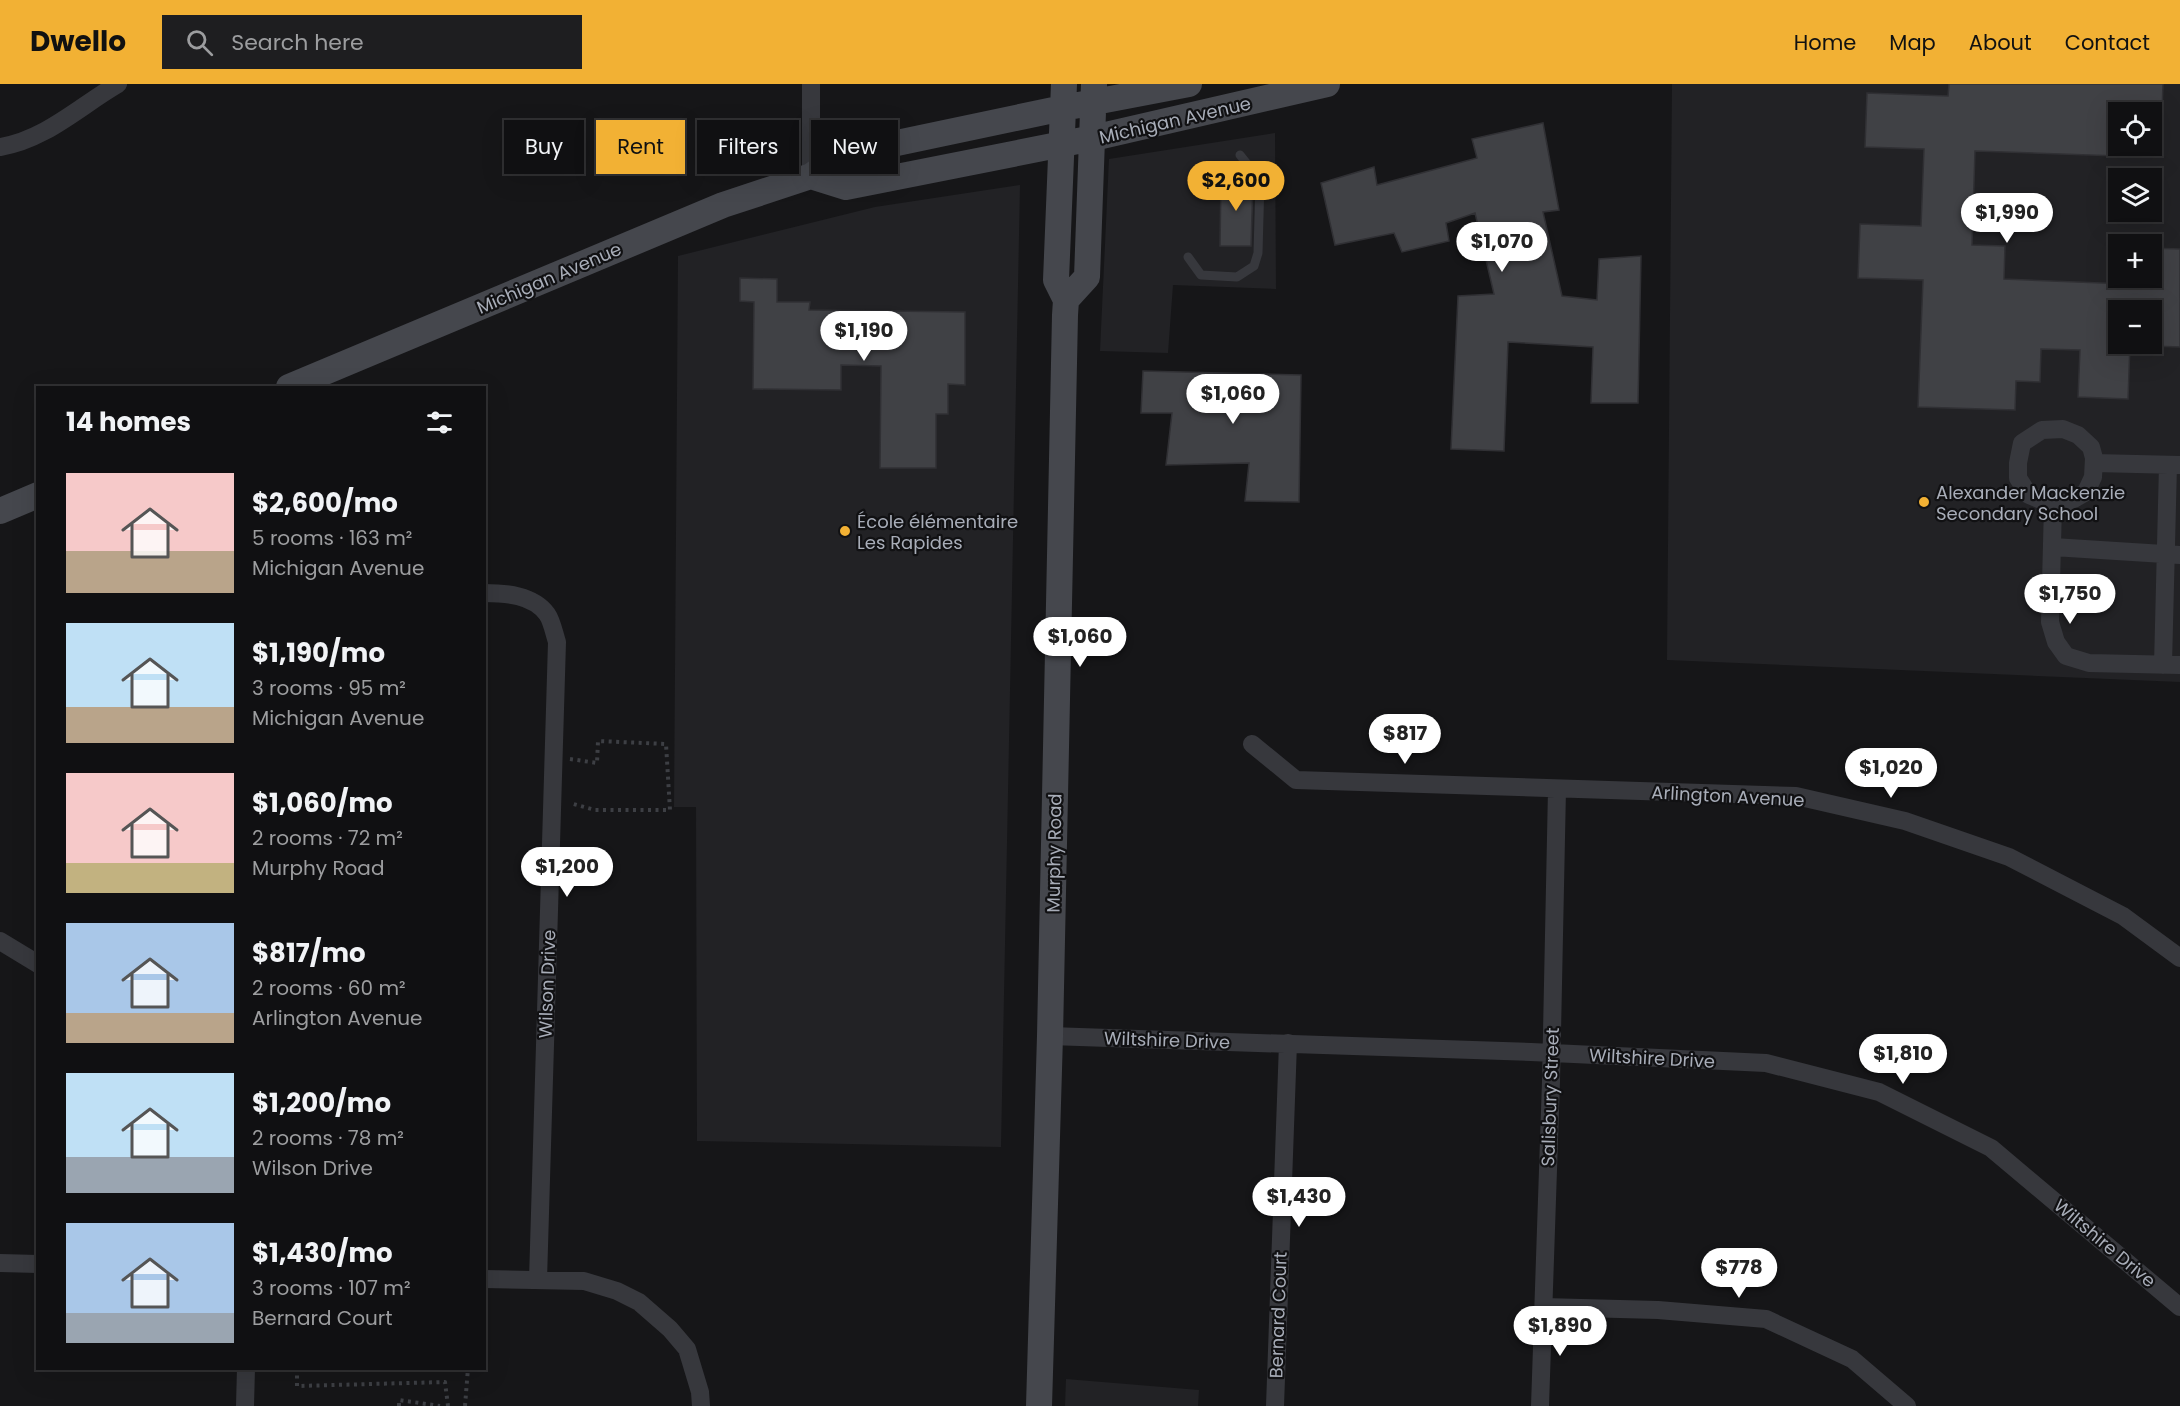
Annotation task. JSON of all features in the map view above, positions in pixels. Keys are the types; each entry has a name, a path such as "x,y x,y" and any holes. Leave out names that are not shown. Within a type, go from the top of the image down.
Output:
{"main road":[{"name":"Michigan Avenue","path":"291,386 723,205 811,176 840,155 1064,96 1189,84"},
{"name":"Michigan Avenue","path":"811,176 846,187 1093,138 1327,84"},
{"path":"1066,300 1087,277 1094,93"},
{"name":"Murphy Road","path":"1039,1406 1050,1036 1066,300 1056,280 1064,96"},
{"path":"0,511 36,496"}],"street":[{"path":"0,147 23,141 47,130 99,89 118,84"},
{"path":"811,84 811,176"},
{"path":"2063,429 2078,435 2091,447 2094,458 2093,477 2086,492 2067,503 2053,505 2029,495 2018,478 2018,462 2022,443 2042,430 2063,429"},
{"path":"2053,505 2050,622 2056,642 2066,656 2090,663 2171,665 2174,465 2094,463"},
{"path":"2053,547 2173,555"},
{"name":"Wilson Drive","path":"486,593 507,593 532,601 548,615 557,642 538,1280"},
{"name":"Arlington Avenue","path":"1252,744 1296,780 1796,796 1905,821 2009,857 2123,916 2180,958"},
{"name":"Salisbury Street","path":"1540,1406 1557,789"},
{"path":"0,941 36,963"},
{"name":"Wiltshire Drive","path":"1050,1036 1288,1043 1766,1063 1879,1092 1991,1148 2180,1306"},
{"name":"Bernard Court","path":"1275,1406 1288,1043"},
{"path":"0,1263 36,1264"},
{"path":"486,1279 584,1281 617,1291 639,1302 670,1329 687,1349 701,1406"},
{"path":"1544,1307 1658,1310 1766,1319 1851,1359 1899,1404"},
{"path":"245,1406 246,1370"}],"lane":[{"path":"1188,257 1201,275 1237,277 1254,266 1258,253 1260,180 1240,155"}],"path":[{"path":"552,798 595,810 670,810 666,744 598,741 597,763 554,757"},
{"path":"297,1370 297,1386 445,1382 448,1406"},
{"path":"465,1406 468,1370"},
{"path":"399,1406 399,1400 440,1406"}],"shaded area":[{"name":"Alexander Mackenzie Secondary School","path":"1672,84 2180,84 2180,682 1667,660"},
{"path":"1275,133 1276,289 1173,285 1168,353 1100,351 1109,159"},
{"name":"École élémentaire Les Rapides","path":"1020,185 1001,1147 697,1141 696,807 674,807 678,256 875,207"},
{"path":"1066,1379 1199,1390 1198,1406 1065,1406"}],"building":[{"path":"1949,84 2163,84 2162,112 2162,102 2108,102 2108,156 1975,151 1972,245 2005,246 2004,279 2108,283 2108,288 2162,288 2162,248 2180,249 2180,347 2162,346 2162,300 2108,300 2108,354 2130,354 2128,399 2078,397 2080,350 2041,349 2040,382 2016,381 2015,410 1918,407 1923,280 1858,278 1860,224 1921,226 1924,149 1865,147 1867,93 1948,96"},
{"path":"1543,123 1559,210 1543,212 1562,296 1597,300 1599,259 1641,256 1638,403 1591,403 1593,347 1508,342 1504,451 1451,449 1458,296 1494,294 1475,213 1446,223 1449,241 1402,252 1394,233 1335,245 1321,183 1374,167 1377,185 1477,158 1472,139"},
{"path":"1221,178 1250,178 1253,182 1251,246 1220,246"},
{"path":"740,278 777,279 777,302 810,302 809,310 965,312 965,385 948,384 948,414 936,414 936,468 880,468 881,366 841,365 841,390 753,389 754,302 740,301"},
{"path":"1143,371 1301,375 1299,502 1245,501 1249,463 1166,465 1172,413 1141,413"}],"place":[{"name":"Alexander Mackenzie Secondary School","path":"1924,502"},
{"name":"École élémentaire Les Rapides","path":"845,531"}]}
